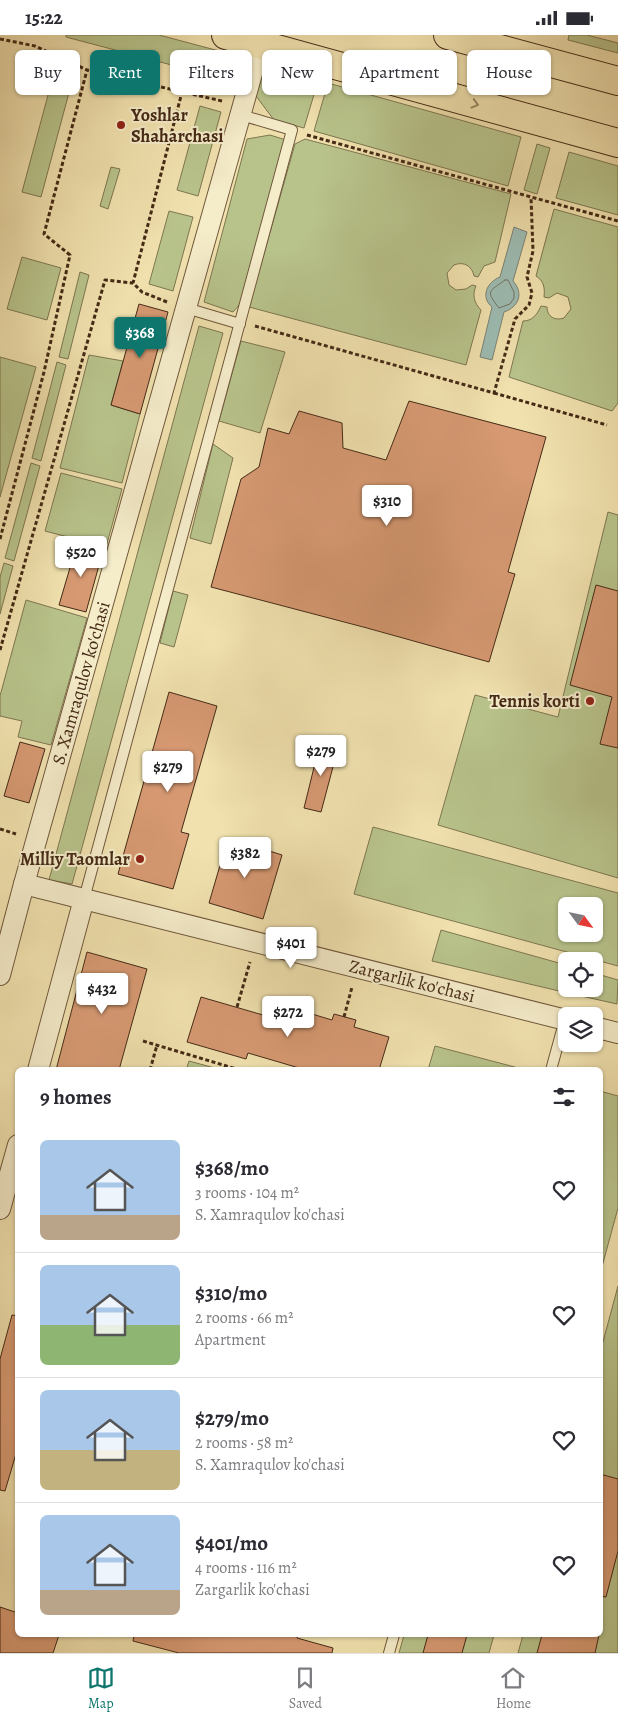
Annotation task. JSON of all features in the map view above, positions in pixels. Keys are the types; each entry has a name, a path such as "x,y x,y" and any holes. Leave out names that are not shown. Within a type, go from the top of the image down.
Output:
{"main road":[{"path":"226,35 618,143"},
{"path":"448,35 618,81"}],"street":[{"name":"S. Xamraqulov ko'chasi","path":"0,975 260,45"},
{"name":"Zargarlik ko'chasi","path":"24,884 558,1017"},
{"path":"39,1067 84,899"},
{"path":"603,1029 618,1033"},
{"path":"0,1209 15,1156"}],"lane":[{"path":"84,899 292,130 241,115"},
{"path":"186,308 240,323"},
{"path":"552,1067 558,1046"},
{"path":"389,1653 392,1637"}],"path":[{"path":"0,39 35,46 87,70 170,89"},
{"path":"0,539 44,372 70,255 44,234 87,70"},
{"path":"133,283 181,95"},
{"path":"196,95 224,101 241,115"},
{"path":"292,130 618,221"},
{"path":"494,393 515,319 529,305 532,293 527,277 533,251 531,197"},
{"path":"0,650 105,280 133,283 142,292 186,308"},
{"path":"240,323 607,425"},
{"path":"237,1007 256,942"},
{"path":"344,1017 357,967"},
{"path":"143,1041 230,1067"},
{"path":"151,1067 157,1045"}],"green space":[{"path":"66,35 159,35 215,50 170,50 170,65 160,62 160,50 115,50 66,37"},
{"path":"569,35 587,35 618,43 618,53 568,40"},
{"path":"262,76 262,95 314,95 304,128 274,120 256,96"},
{"path":"332,84 342,87 342,95 371,95 521,137 508,186 314,131 324,95 332,95"},
{"path":"48,95 68,95 41,197 22,192"},
{"path":"200,106 221,112 198,196 177,190"},
{"path":"270,135 286,140 241,303 233,312 204,302 247,139"},
{"path":"305,139 511,194 495,262 484,266 478,277 474,276 469,267 464,264 454,265 447,273 449,285 456,290 466,289 472,285 476,286 474,299 481,310 466,365 249,307 295,144"},
{"path":"537,144 550,148 537,194 524,190"},
{"path":"569,152 618,166 618,215 556,198"},
{"path":"111,167 120,169 108,209 100,206"},
{"path":"554,209 618,227 618,403 612,411 509,377 523,321 534,317 541,306 547,307 550,316 558,319 564,318 571,309 568,297 557,293 549,298 544,297 543,285 536,276"},
{"path":"169,211 193,217 173,291 149,284"},
{"path":"22,257 61,268 47,320 7,309"},
{"path":"80,272 89,275 68,359 59,357"},
{"path":"199,326 223,333 72,884 49,880"},
{"path":"241,341 285,352 260,433 219,421"},
{"path":"89,355 123,361 111,405 140,414 122,483 60,468"},
{"path":"0,357 36,367 0,497"},
{"path":"57,362 66,365 41,461 32,458"},
{"path":"213,444 233,458 211,544 190,538"},
{"path":"31,463 40,466 14,561 5,558"},
{"path":"61,473 122,489 106,547 45,531"},
{"name":"Tennis korti","path":"608,512 618,515 618,878 438,825 475,695 558,717"},
{"path":"4,563 13,566 0,614 0,577"},
{"path":"173,591 188,595 174,647 160,643"},
{"path":"26,600 87,618 51,745 18,737 22,721 0,716 0,696"},
{"path":"373,827 618,893 618,966 603,962 603,952 567,952 354,894"},
{"path":"441,930 558,963 558,991 432,961"},
{"path":"603,976 618,980 617,1004 586,997 603,997"},
{"path":"435,1046 515,1067 429,1067"},
{"path":"189,1061 211,1067 187,1067"},
{"path":"603,1092 618,1096 618,1208 603,1263"},
{"path":"618,1286 618,1653 518,1653 522,1637 603,1637 603,1342"},
{"path":"403,1637 493,1637 489,1653 399,1653"}],"water":[{"path":"514,227 527,232 513,281 519,295 513,307 504,312 492,360 480,357 492,307 486,299 486,294 492,282 500,277"}],"building":[{"path":"139,304 168,312 140,414 111,405"},
{"path":"409,401 546,437 508,572 515,574 489,662 211,587 241,479 259,467 268,428 289,434 299,411 342,423 343,448 386,460"},
{"path":"77,544 103,551 86,612 59,605"},
{"path":"596,585 618,591 618,748 600,744 612,697 570,685"},
{"path":"169,692 217,706 181,832 189,834 173,889 118,874"},
{"path":"20,742 45,749 29,803 4,796"},
{"path":"320,743 338,748 321,812 304,808"},
{"path":"228,838 282,855 263,919 209,903"},
{"path":"87,952 147,969 120,1067 57,1067"},
{"path":"201,997 287,1022 292,1008 332,1020 334,1014 356,1020 354,1027 389,1037 380,1067 296,1067 248,1053 246,1059 187,1042"},
{"path":"12,1315 15,1316 15,1457 5,1491 0,1490 0,1359"},
{"path":"603,1475 618,1479 618,1551 606,1597 603,1596"},
{"path":"0,1607 15,1612 15,1637 58,1637 53,1653 0,1653"},
{"path":"134,1637 297,1637 333,1648 332,1653 179,1653 133,1641"},
{"path":"427,1637 466,1637 462,1653 423,1653"},
{"path":"541,1637 599,1637 595,1653 537,1653"}],"place":[{"name":"Yoshlar Shaharchasi","path":"121,125"},
{"name":"Tennis korti","path":"590,701"},
{"name":"Milliy Taomlar","path":"140,859"}]}
